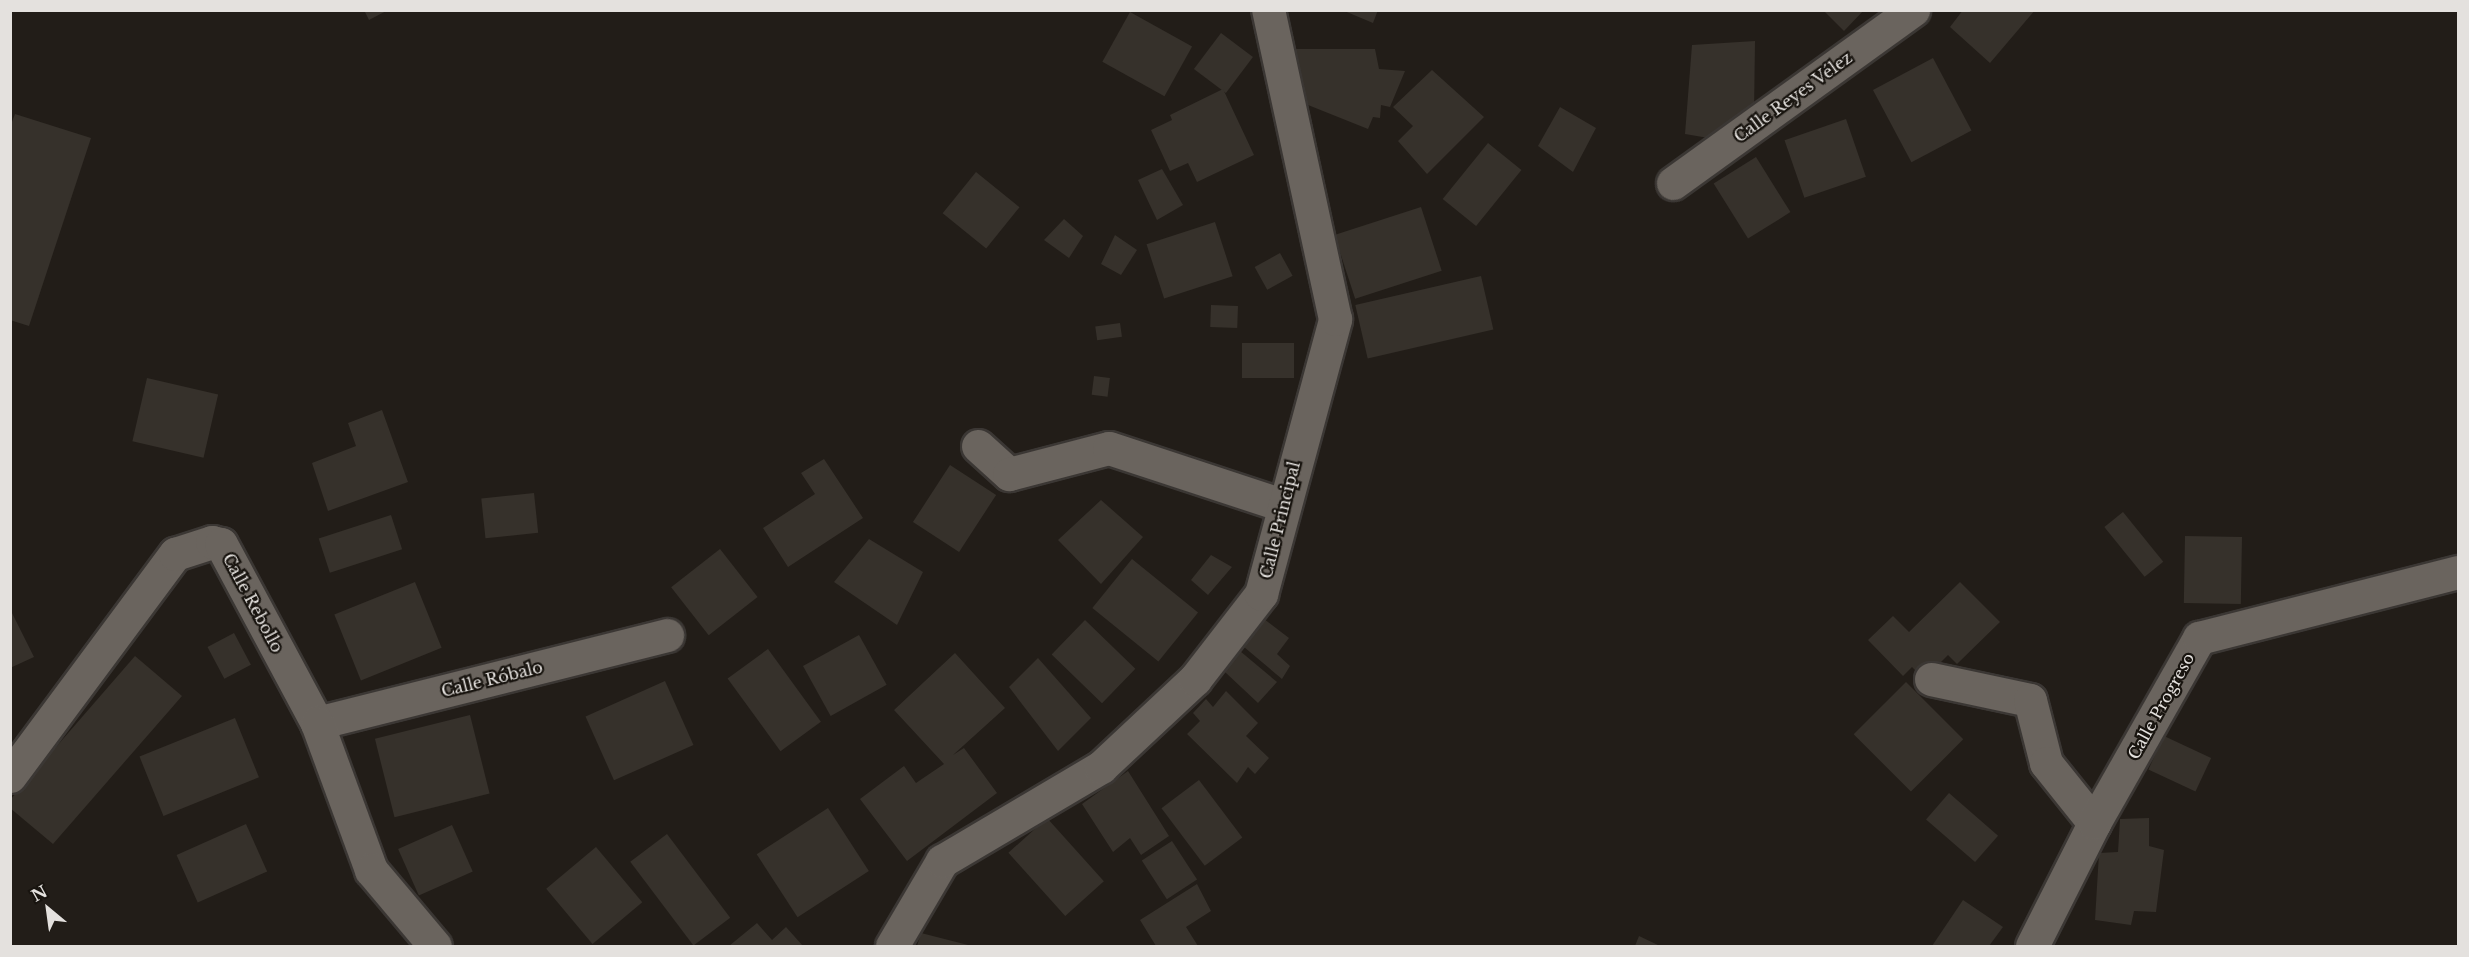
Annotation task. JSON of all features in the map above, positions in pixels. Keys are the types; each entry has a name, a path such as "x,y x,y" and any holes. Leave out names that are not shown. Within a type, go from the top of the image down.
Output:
{"street":[{"name":"Calle Principal","path":"892,946 942,861 1101,767 1195,680 1261,594 1282,506 1335,320 1268,10"},
{"name":"Calle Reyes Vélez","path":"1673,183 1913,10"},
{"path":"978,446 1009,474 1109,448 1282,506"},
{"name":"Calle Rebollo","path":"10,776 175,554 212,542 221,544 317,723 371,870 435,946"},
{"name":"Calle Progreso","path":"2032,946 2094,823 2199,638 2458,572"},
{"name":"Calle Róbalo","path":"317,723 667,635"},
{"path":"1931,679 2030,700 2046,763 2094,823"}],"building":[{"path":"364,10 388,10 369,20"},
{"path":"1342,10 1378,10 1373,23"},
{"path":"1823,10 1864,10 1844,31"},
{"path":"1963,10 2035,10 1990,63 1950,27"},
{"path":"1130,12 1192,46 1164,96 1102,62"},
{"path":"1221,33 1253,57 1226,93 1194,69"},
{"path":"1755,41 1754,113 1726,141 1685,134 1692,45"},
{"path":"1286,49 1375,49 1379,69 1405,71 1390,107 1381,105 1380,118 1373,117 1368,129 1298,101"},
{"path":"1933,58 1971,130 1911,162 1873,90"},
{"path":"1432,70 1484,117 1427,174 1398,141 1413,126 1393,107"},
{"path":"1223,89 1254,155 1197,182 1188,163 1170,171 1151,130 1172,120 1170,115"},
{"path":"1560,107 1596,128 1573,172 1538,146"},
{"path":"15,114 91,138 29,326 10,320 10,127"},
{"path":"1846,119 1866,177 1804,198 1785,140"},
{"path":"1488,143 1521,170 1476,226 1443,199"},
{"path":"1756,157 1790,212 1748,239 1714,183"},
{"path":"1162,169 1183,205 1157,220 1138,180"},
{"path":"976,172 1020,207 986,248 943,213"},
{"path":"1421,207 1442,271 1355,299 1334,235"},
{"path":"1064,219 1083,236 1069,258 1044,240"},
{"path":"1215,222 1233,276 1164,298 1147,244"},
{"path":"1115,235 1137,250 1121,275 1101,264"},
{"path":"1280,253 1293,276 1267,290 1255,267"},
{"path":"1481,276 1493,330 1368,359 1355,305"},
{"path":"1211,305 1238,306 1237,328 1210,327"},
{"path":"1120,323 1122,337 1097,340 1095,326"},
{"path":"1242,343 1294,343 1294,378 1242,378"},
{"path":"1094,376 1110,378 1108,397 1092,395"},
{"path":"147,378 218,394 204,458 132,441"},
{"path":"382,410 408,482 328,511 312,463 356,446 348,423"},
{"path":"824,459 863,518 788,567 763,528 815,494 801,473"},
{"path":"950,465 996,495 959,552 913,522"},
{"path":"534,493 538,533 485,538 481,499"},
{"path":"1101,500 1143,537 1101,584 1058,540"},
{"path":"2123,512 2163,562 2145,577 2104,527"},
{"path":"391,515 402,549 330,573 319,538"},
{"path":"2185,536 2242,537 2241,604 2184,603"},
{"path":"869,539 923,572 897,625 834,582"},
{"path":"720,549 758,597 709,635 671,587"},
{"path":"1211,555 1232,567 1208,595 1191,580"},
{"path":"1132,559 1198,612 1158,661 1092,608"},
{"path":"415,582 442,648 361,680 334,615"},
{"path":"1960,582 2000,622 1957,664 1948,655 1924,679 1912,667 1903,676 1868,640 1893,616 1909,632"},
{"path":"10,609 34,657 10,668"},
{"path":"1264,619 1289,638 1277,654 1290,666 1282,679 1244,647"},
{"path":"1085,620 1135,669 1102,703 1052,655"},
{"path":"234,633 251,665 224,679 208,647"},
{"path":"859,635 887,685 831,716 803,666"},
{"path":"768,649 821,722 780,751 728,678"},
{"path":"1240,651 1277,682 1258,703 1225,672"},
{"path":"955,653 1005,708 953,755 964,748 997,793 907,861 860,799 904,766 916,783 944,764 894,710"},
{"path":"135,656 182,696 53,844 10,808 10,800"},
{"path":"1038,658 1091,718 1058,751 1009,687"},
{"path":"665,681 693,745 614,780 586,716"},
{"path":"1906,682 1963,739 1911,792 1854,734"},
{"path":"1226,691 1258,723 1246,736 1269,758 1255,774 1248,767 1237,783 1187,734 1200,721 1193,713 1206,699 1213,707"},
{"path":"470,715 490,794 395,817 375,739"},
{"path":"235,718 259,777 163,816 140,757"},
{"path":"2164,736 2211,758 2195,792 2148,770"},
{"path":"1128,771 1169,836 1141,855 1130,838 1113,852 1082,804"},
{"path":"1199,780 1242,838 1205,866 1161,808"},
{"path":"1949,793 1998,836 1975,862 1926,819"},
{"path":"828,808 869,871 798,917 757,854"},
{"path":"1047,818 1104,881 1065,916 1008,853"},
{"path":"2149,818 2149,846 2164,850 2156,912 2134,911 2131,925 2095,920 2099,853 2118,852 2120,819"},
{"path":"246,824 267,872 198,902 177,855"},
{"path":"452,825 473,872 419,896 398,849"},
{"path":"667,834 730,918 693,946 630,862"},
{"path":"1172,841 1197,880 1167,899 1142,861"},
{"path":"596,847 642,902 592,944 546,889"},
{"path":"1197,884 1211,911 1186,927 1198,946 1156,946 1140,920"},
{"path":"1963,900 2003,927 1989,946 1932,946"},
{"path":"757,923 772,940 786,927 803,946 729,946"},
{"path":"921,933 972,946 917,946"},
{"path":"1639,936 1660,946 1635,946"}]}
